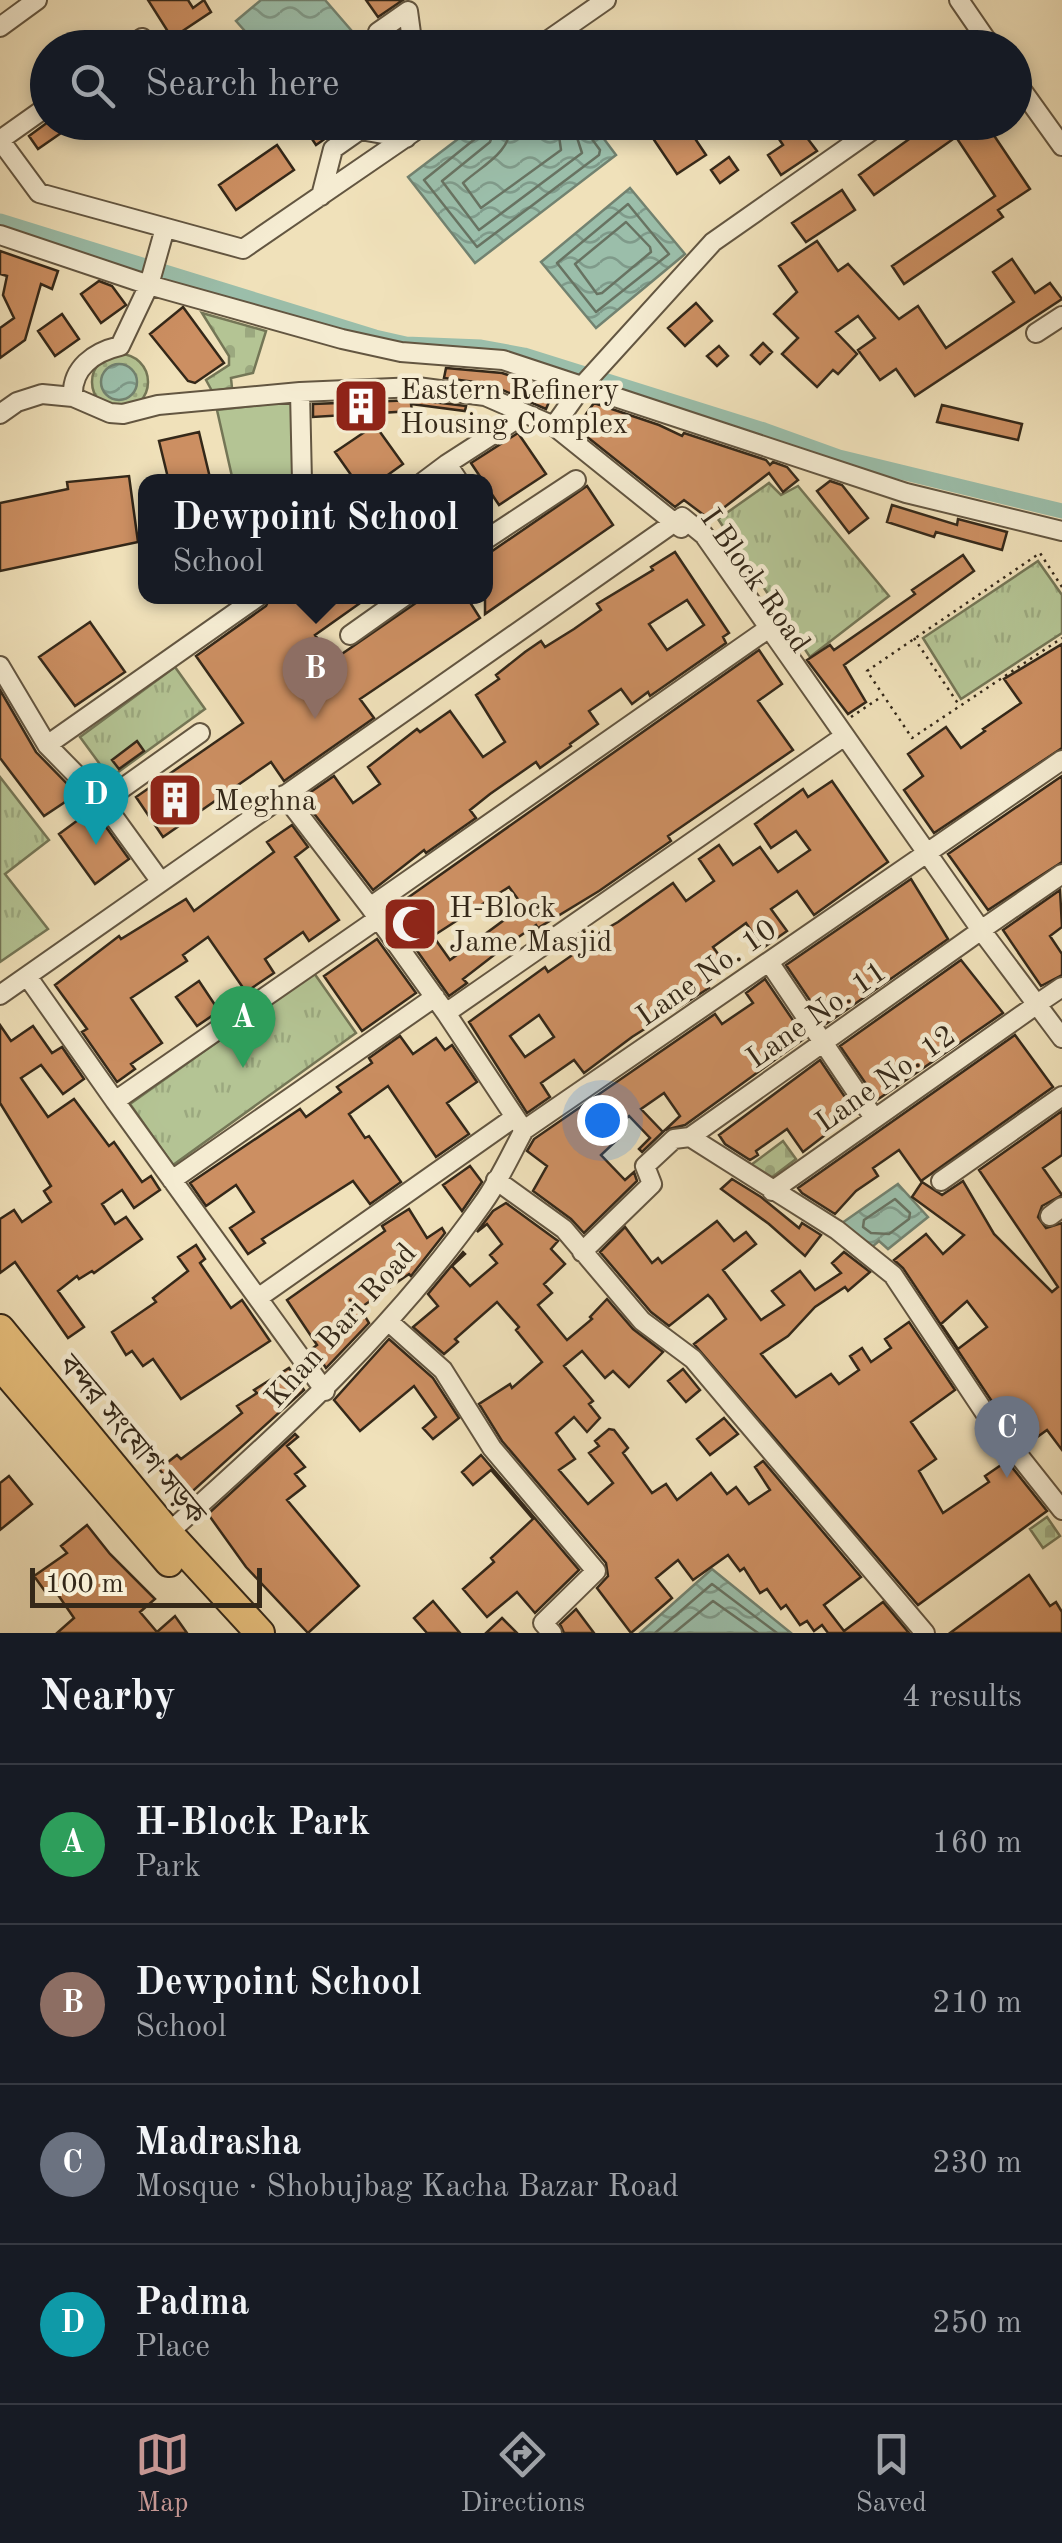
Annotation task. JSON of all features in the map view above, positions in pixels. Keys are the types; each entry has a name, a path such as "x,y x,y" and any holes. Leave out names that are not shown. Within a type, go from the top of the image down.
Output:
{"highway":[{"name":"বন্দর সংযোগ সড়ক","path":"0,1329 168,1533 260,1633"},
{"name":"বন্দর সংযোগ সড়ক","path":"0,1364 156,1549 235,1633"}],"street":[{"path":"3,20 37,0"},
{"path":"563,30 606,0"},
{"path":"959,0 979,30"},
{"path":"381,30 408,11 411,30"},
{"path":"1032,104 1062,146"},
{"path":"30,119 0,140 40,193 244,249 403,140"},
{"path":"321,196 333,149 346,140"},
{"path":"554,426 584,384 714,242 858,140"},
{"path":"73,397 72,384 78,370 100,351 120,346 148,285 165,228"},
{"path":"0,235 148,285 401,352 503,360 906,493 1062,531"},
{"path":"1036,334 1062,316"},
{"path":"0,414 17,402 42,394 73,397 110,413 123,414 158,405 300,392 417,387 485,396 554,426 673,521 0,995"},
{"path":"300,392 302,474"},
{"path":"434,474 523,414"},
{"path":"447,464 454,474"},
{"path":"493,528 576,480"},
{"name":"I Block Road","path":"837,734 704,535 682,516 673,521 696,541 837,734 1033,1007 1062,1054"},
{"path":"47,745 248,604"},
{"path":"350,635 394,604"},
{"path":"115,1101 762,634"},
{"path":"0,666 47,745 103,802 161,882"},
{"path":"103,802 200,733"},
{"path":"172,1180 441,1005 837,734"},
{"name":"Lane No. 10","path":"258,1298 769,962 1062,760"},
{"path":"284,795 441,1005 520,1124"},
{"name":"Lane No. 11","path":"582,1252 652,1184 646,1166 674,1138 690,1137 1062,874"},
{"path":"769,962 874,1118"},
{"path":"27,976 325,1391"},
{"name":"Lane No. 12","path":"772,1191 1062,987"},
{"name":"I Block Road","path":"1033,1007 1062,1038"},
{"path":"942,1181 1062,1096"},
{"name":"Khan Bari Road","path":"168,1533 325,1391 388,1321 484,1202 520,1124"},
{"path":"690,1137 837,1230 894,1275 985,1412 1056,1486 1062,1510"},
{"path":"496,1180 564,1229 642,1321 692,1360 925,1633"},
{"path":"388,1321 443,1370 492,1448 596,1571 543,1623 552,1633"}],"path":[{"path":"1062,587 1040,553 867,671 912,738 1062,638"},
{"path":"914,638 960,706"},
{"path":"837,734 883,696"}],"green space":[{"path":"202,313 266,331 253,373 231,378 232,388 212,391 206,380 229,365 229,356"},
{"path":"120,354 140,362 148,382 140,402 120,410 100,402 92,382 100,362"},
{"path":"293,401 294,474 231,474 217,410"},
{"path":"769,483 781,495 798,486 889,596 810,657 718,519"},
{"path":"1038,561 1062,595 1062,633 961,699 923,638"},
{"path":"175,667 205,709 110,778 80,737"},
{"path":"0,777 49,840 5,874 48,929 0,962"},
{"path":"314,973 356,1033 173,1165 130,1104"},
{"path":"783,1141 796,1159 767,1181 747,1168"},
{"path":"1047,1517 1060,1536 1043,1548 1030,1529"}],"water":[{"path":"261,0 325,0 351,30 244,30 236,21"},
{"path":"457,140 605,140 616,155 475,263 408,177"},
{"path":"630,188 685,254 596,328 541,262"},
{"path":"119,364 132,369 137,382 132,395 119,400 106,395 101,382 106,369"},
{"path":"898,1184 928,1217 888,1249 879,1241 872,1247 842,1223"},
{"path":"712,1569 791,1633 640,1633"}],"building":[{"path":"148,0 188,0 193,8 204,0 211,12 184,30 167,30"},
{"path":"366,0 403,0 378,17"},
{"path":"32,140 51,140 38,149"},
{"path":"654,140 696,140 706,155 677,174"},
{"path":"780,140 809,140 817,151 781,175 768,155 783,145"},
{"path":"908,140 952,140 874,195 859,175"},
{"path":"958,140 997,140 1030,189 998,210 1003,217 904,284 892,266 995,196"},
{"path":"277,145 294,170 236,210 219,185"},
{"path":"729,157 738,170 720,183 711,170"},
{"path":"842,190 855,210 806,242 792,223"},
{"path":"817,241 838,271 848,264 899,319 918,306 946,348 1014,302 993,272 1012,259 1035,293 1050,283 1062,299 915,396 896,369 880,380 858,350 875,338 858,316 836,332 857,354 838,374 833,370 817,387 782,354 798,338 774,314 797,292 779,266"},
{"path":"0,251 58,271 52,289 41,284 25,340 0,358 0,328 14,318 3,295 7,276 0,274"},
{"path":"99,281 112,286 126,305 101,323 81,294"},
{"path":"696,303 712,321 685,346 668,328"},
{"path":"183,307 224,363 195,383 188,381 150,334"},
{"path":"62,314 79,339 55,356 38,331"},
{"path":"763,343 772,352 760,364 751,355"},
{"path":"719,346 728,356 717,366 707,356"},
{"path":"446,368 502,373 554,390 546,409 498,388 499,385 444,378"},
{"name":"Eastern Refinery Housing Complex","path":"416,400 466,406 465,411 411,404 412,411 313,417 313,404"},
{"path":"594,403 682,436 684,433 766,460 770,465 773,462 787,467 798,480 783,492 769,473 709,519 684,500 675,507 576,428"},
{"path":"942,405 1022,424 1018,440 937,422"},
{"path":"375,425 403,464 389,474 350,474 335,452"},
{"path":"199,432 209,474 167,474 159,441"},
{"path":"518,433 546,474 499,505 493,496 493,474 478,474 471,463"},
{"path":"129,476 138,542 0,571 0,503 68,489 67,482"},
{"path":"830,481 842,485 868,518 849,533 817,491"},
{"path":"587,486 613,525 485,614 485,604 493,604 493,551"},
{"path":"892,505 957,525 958,519 1007,532 1002,550 936,532 934,537 887,522"},
{"path":"675,552 729,633 723,637 726,643 650,696 648,692 632,704 621,689 589,711 598,724 540,768 536,762 490,794 470,810 476,818 426,853 424,850 373,890 302,798 334,776 353,803 380,784 368,767 417,729 420,732 450,711 483,757 505,742 476,695 499,679 496,675 525,652 541,641 545,647 574,629 601,610 597,604 653,570 651,567","holes":["687,600 704,625 667,650 649,624"]},
{"path":"963,555 974,571 844,665 866,702 848,714 807,660 830,645 834,650"},
{"path":"359,604 315,635 333,660 414,604 471,604 480,618 360,699 374,718 284,781 271,762 163,837 136,797 243,723 196,656 266,606"},
{"path":"90,622 125,672 75,706 39,657"},
{"path":"1062,644 1062,748 934,833 904,790 923,776 908,754 946,727 961,748 985,731 1021,703 1004,679"},
{"path":"759,650 782,684 758,701 793,750 668,836 671,841 599,891 507,945 463,979 467,983 449,996 389,911","holes":["509,887 523,906 450,960 433,936"]},
{"path":"0,690 36,752 77,794 44,816 0,758"},
{"path":"137,741 144,751 119,769 112,760"},
{"path":"1062,776 1062,862 988,910 948,854"},
{"path":"832,781 888,862 814,915 797,891 771,909 787,931 763,948 746,923 713,947 728,968 706,984 709,988 584,1073 574,1060 541,1083 550,1097 527,1113 469,1022 545,967 548,972 571,956 568,951 673,883 686,901 714,881 699,859 719,845 733,865 760,847 778,872 810,850 796,831 771,848 755,824 803,789 808,797","holes":["539,1015 554,1037 525,1057 510,1036"]},
{"path":"93,809 129,859 95,884 59,834"},
{"path":"292,825 308,847 295,857 339,920 309,941 303,932 265,959 274,973 246,992 208,937 183,955 187,961 131,998 162,1043 131,1064 135,1069 117,1082 82,1032 87,1029 55,985 119,936 121,939 186,899 194,911 274,852 267,842"},
{"path":"911,879 948,939 826,1024 786,965"},
{"path":"1060,890 1062,927 1050,936 1062,954 1062,975 1041,986 1003,930"},
{"path":"377,939 416,993 362,1031 324,976"},
{"path":"961,960 1003,1013 877,1100 840,1046"},
{"path":"765,979 805,1038 685,1125 665,1130 680,1116 664,1093 641,1109 663,1132 642,1152 639,1149 650,1138 629,1116 609,1133 617,1140 601,1155 625,1180 634,1172 637,1181 584,1233 533,1191 547,1166 527,1151 534,1139 715,1014 722,1024 753,1003 746,993"},
{"path":"199,981 219,1011 197,1026 176,997"},
{"path":"0,1025 11,1041 33,1026 52,1053 62,1047 84,1079 63,1094 41,1065 21,1078 48,1117 74,1099 109,1146 114,1142 142,1182 151,1176 160,1190 134,1208 122,1190 102,1204 115,1224 126,1217 142,1239 94,1273 79,1279 77,1276 58,1291 84,1327 68,1338 15,1262 0,1273 0,1219 14,1210 22,1222 51,1202 44,1191 51,1186 0,1103"},
{"path":"1015,1035 1053,1087 921,1181 899,1150 873,1168 878,1176 856,1191 835,1214 798,1188"},
{"path":"400,1036 413,1054 436,1038 445,1050 452,1045 477,1082 447,1103 469,1134 436,1157 388,1086 349,1114 401,1182 370,1204 353,1181 262,1239 265,1243 248,1254 230,1228 254,1212 236,1185 206,1206 190,1183 300,1109 306,1117 341,1092 337,1087 372,1063 369,1058"},
{"path":"820,1060 855,1112 803,1152 787,1129 756,1151 758,1155 750,1160 725,1144 719,1135"},
{"path":"1062,1111 1062,1155 1043,1168 1062,1195 1042,1206 1038,1217 1046,1228 1062,1223 1062,1450 1047,1430 1026,1445 894,1260 926,1234 943,1254 964,1235 912,1197 922,1182 942,1195 963,1181 994,1234 1052,1292 1058,1287 979,1170","holes":["967,1301 987,1327 958,1349 941,1324"]},
{"path":"470,1166 482,1182 462,1211 443,1185"},
{"path":"732,1179 799,1228 802,1223 821,1235 805,1256 721,1189"},
{"path":"506,1203 558,1241 551,1249 565,1264 544,1284 552,1293 538,1305 567,1340 592,1319 607,1299 633,1329 663,1352 629,1387 613,1371 605,1378 582,1351 564,1366 593,1401 589,1404 600,1418 587,1432 574,1417 556,1433 575,1459 559,1470 588,1504 613,1483 589,1453 599,1446 595,1441 609,1429 628,1448 623,1453 652,1493 666,1484 677,1500 711,1473 727,1494 736,1487 749,1504 770,1490 755,1467 763,1461 861,1577 824,1605 844,1631 883,1602 909,1633 828,1633 822,1625 814,1631 807,1621 800,1625 786,1605 781,1609 767,1589 760,1593 744,1568 740,1571 728,1555 693,1580 678,1560 656,1578 672,1598 631,1633 597,1588 608,1576 606,1563 502,1441 479,1404 510,1384 512,1388 542,1362 516,1330 519,1327 497,1302 455,1339 458,1342 444,1354 413,1327 438,1306 428,1294 463,1252 452,1266 470,1286 497,1263 490,1255 502,1244 487,1224 477,1232 493,1211"},
{"path":"409,1209 427,1238 442,1228 445,1233 411,1276 360,1308 369,1323 326,1368 313,1348 317,1345 287,1300 385,1231 382,1226"},
{"path":"717,1221 734,1241 746,1232 756,1244 723,1270 761,1320 784,1305 772,1291 800,1271 815,1290 841,1273 832,1263 844,1252 870,1272 848,1291 845,1287 815,1307 788,1336 761,1354 796,1397 831,1374 839,1384 859,1370 850,1356 862,1348 871,1362 891,1348 885,1339 909,1322 955,1390 911,1422 936,1459 919,1471 943,1513 989,1482 985,1476 1007,1461 1047,1511 918,1605 694,1344 726,1319 712,1299 708,1295 669,1326 651,1312 600,1252 625,1227 652,1263 658,1258 662,1263"},
{"path":"196,1245 205,1259 200,1263 231,1308 242,1300 270,1341 181,1399 153,1359 143,1366 132,1351 126,1355 112,1332 156,1302 153,1298 188,1271 178,1257"},
{"path":"389,1339 433,1378 459,1418 433,1439 423,1428 436,1417 414,1386 360,1431 334,1400"},
{"path":"289,1368 304,1390 184,1499 159,1469 177,1455 181,1459 242,1413 237,1406"},
{"path":"683,1369 700,1390 686,1402 668,1381"},
{"path":"724,1418 738,1434 710,1455 697,1439"},
{"path":"295,1434 298,1437 287,1446 305,1467 295,1474 305,1486 287,1500 359,1586 308,1633 246,1567 208,1514"},
{"path":"481,1455 579,1570 535,1613 517,1592 487,1617 463,1589 533,1519 491,1470 473,1485 462,1472"},
{"path":"9,1476 32,1504 0,1530 0,1483"},
{"path":"87,1525 155,1599 140,1612 157,1632 175,1616 187,1633 57,1633 74,1618 54,1589 47,1594 34,1576 67,1553 61,1546"},
{"path":"1029,1575 1050,1606 1056,1602 1062,1612 1062,1633 950,1633"},
{"path":"433,1601 460,1633 427,1633 414,1618"},
{"path":"576,1609 594,1633 564,1633 560,1624"},
{"path":"502,1618 517,1633 486,1633"}],"waterway":[{"path":"0,221 375,337 406,344 481,347 524,355 839,457 1062,511"}],"place":[{"name":"Eastern Refinery Housing Complex","path":"361,406"},
{"name":"Dewpoint School","path":"315,719"},
{"name":"Meghna","path":"175,800"},
{"name":"Padma","path":"96,845"},
{"name":"H-Block Jame Masjid","path":"410,924"},
{"name":"H-Block Park","path":"243,1068"},
{"name":"Madrasha","path":"1007,1478"}]}
